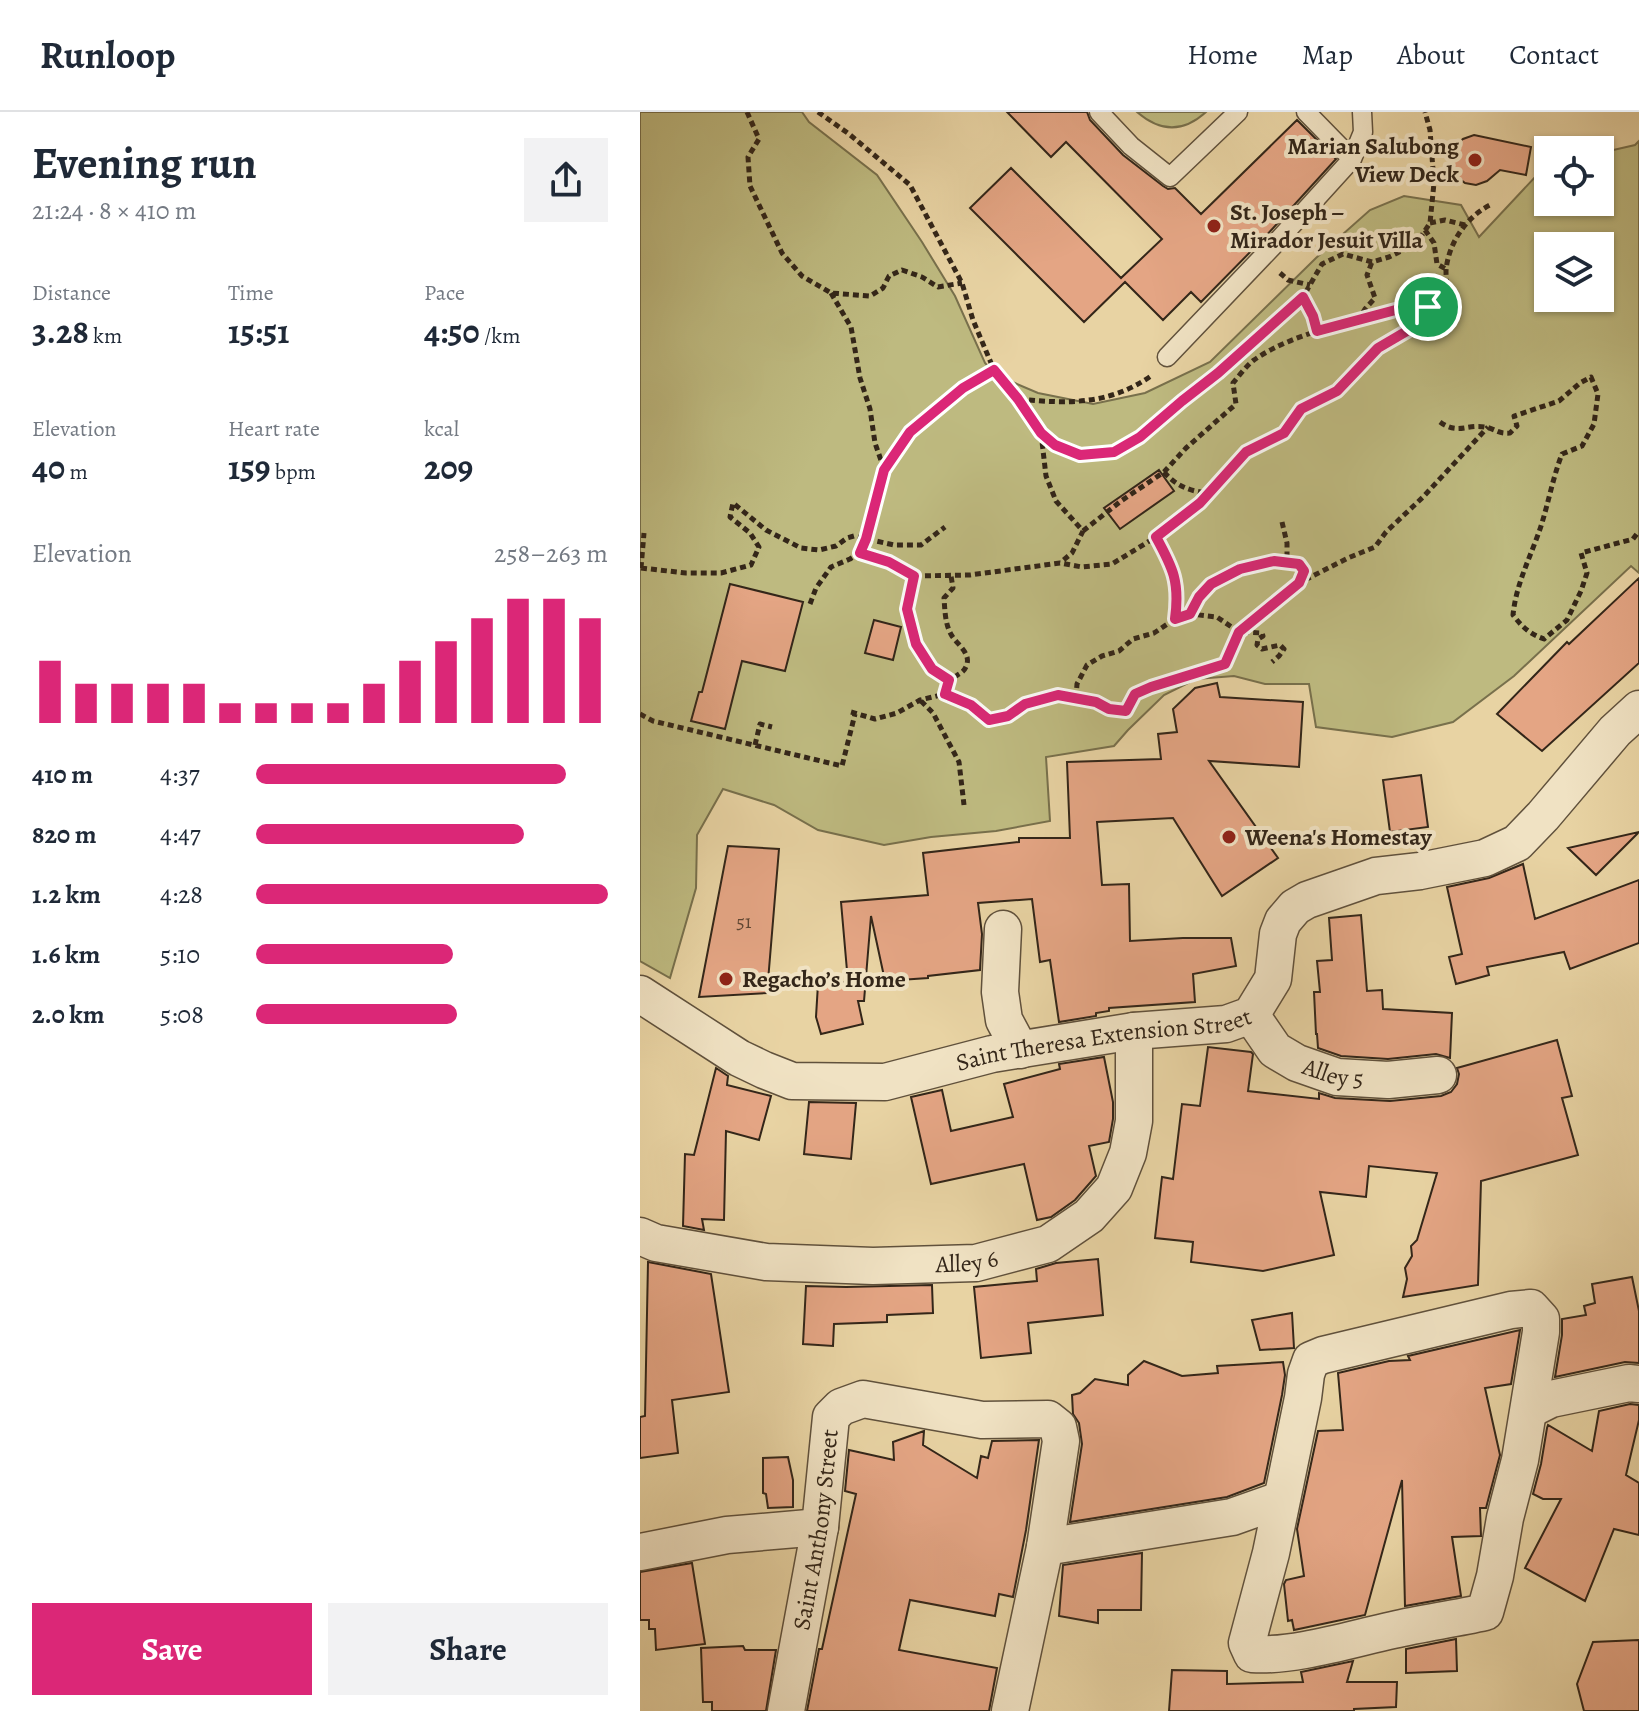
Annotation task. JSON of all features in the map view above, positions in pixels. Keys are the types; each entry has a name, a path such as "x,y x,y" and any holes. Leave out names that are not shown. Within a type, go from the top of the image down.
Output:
{"street":[{"name":"Saint Theresa Extension Street","path":"640,994 739,1058 792,1081 885,1082 992,1054 1134,1031 1226,1024 1251,1015 1273,979 1278,934 1283,921 1295,907 1376,876 1485,858 1517,843 1615,731 1639,709"},
{"path":"1003,929 1000,992 1004,1020 1020,1050"},
{"name":"Alley 5","path":"1251,1015 1275,1050 1297,1063 1337,1077 1388,1080 1438,1075"},
{"name":"Alley 6","path":"640,1236 656,1243 766,1262 873,1266 976,1263 1048,1244 1089,1216 1114,1188 1128,1153 1134,1121 1134,1031"},
{"path":"1531,1308 1541,1319 1541,1332 1529,1410 1485,1612 1323,1646 1266,1655 1252,1654 1247,1643 1271,1553 1311,1360 1511,1310 1531,1308"},
{"path":"1529,1410 1551,1399 1629,1383 1639,1384"},
{"name":"Saint Anthony Street","path":"786,1711 820,1527 831,1417 841,1407 863,1399 982,1420 1048,1419 1058,1427 1061,1441 1045,1547 1010,1711"},
{"path":"1045,1547 1232,1517 1280,1500"},
{"path":"640,1552 727,1535 820,1527"}],"lane":[{"path":"1099,112 1131,146 1170,177 1238,112"},
{"path":"1306,112 1352,159"},
{"path":"1167,357 1352,159 1363,132 1362,112"}],"path":[{"path":"747,112 759,139 748,157 750,186 782,253 802,276 831,293 870,296 883,288 889,276 902,270 938,287 962,283"},
{"path":"818,112 910,185 962,283 973,320 994,370 1041,433 1055,445 1080,455 1114,452 1140,437 1303,297 1322,264 1343,254 1372,262 1416,244 1430,223 1434,183 1430,130 1425,112"},
{"path":"1060,563 1072,553 1083,531 1164,472 1236,404 1233,383 1251,362 1279,346 1317,331 1418,304 1428,307 1449,302 1446,269 1455,240 1475,212 1490,205"},
{"path":"1430,223 1445,220 1465,225"},
{"path":"1425,230 1434,243 1437,264 1446,269"},
{"path":"1358,321 1375,298 1367,275 1372,262"},
{"path":"831,293 851,327 860,378 884,470"},
{"path":"1303,297 1317,331"},
{"path":"860,553 889,562 914,576 951,576 1060,563 1082,567 1112,564 1156,537 1200,503 1246,452 1284,433 1301,409 1337,391 1378,348 1407,331 1428,307"},
{"path":"1018,399 1059,403 1090,401 1121,393 1151,377 1167,357"},
{"path":"810,604 816,588 831,567 860,553 884,470 910,432 963,388 994,370"},
{"path":"1440,422 1448,428 1460,430 1488,427 1499,433 1510,433 1517,426 1514,416 1559,401 1591,377 1598,394 1594,424 1582,446 1562,454 1539,532 1515,597 1513,615 1533,635 1544,639 1567,620 1587,573 1581,553 1633,539 1639,531"},
{"path":"640,714 653,721 842,766 853,713 875,719 897,713 920,700 945,694 971,705 989,720 1008,716 1025,704 1058,695 1126,711 1135,694 1225,664 1239,632 1299,583 1375,547 1488,427"},
{"path":"1041,433 1046,476 1056,501 1083,531"},
{"path":"876,468 884,470"},
{"path":"1164,472 1173,482 1195,492 1210,493"},
{"path":"644,533 640,569 721,573 751,565 759,547 750,533 730,517 733,503 766,530 801,548 819,550 836,546 854,536 894,545 921,545 945,527"},
{"path":"1282,522 1287,562"},
{"path":"1156,537 1173,567 1178,600 1175,619"},
{"path":"1190,614 1211,584 1240,569 1274,561 1299,564 1304,571 1299,583"},
{"path":"914,576 907,609 916,644 932,669 949,680"},
{"path":"945,694 949,680 965,669 968,663 968,655 951,635 946,623 944,598 953,588 951,576"},
{"path":"1076,698 1077,684 1087,665 1119,651 1133,639 1154,633 1175,619 1190,614 1217,617 1239,632 1262,633 1257,645 1262,649 1280,645 1284,649 1272,662"},
{"path":"920,700 933,713 959,762 964,805"},
{"path":"755,745 760,724 772,727"}],"shaded area":[{"path":"640,112 802,112 809,122 877,175 955,296 985,363 996,375 1038,393 1093,404 1145,393 1210,362 1370,210 1404,196 1461,205 1479,237 1534,178 1534,216 1614,216 1614,150 1635,145 1639,141 1639,573 1631,566 1514,676 1453,722 1392,737 1316,727 1309,684 1265,684 1234,676 1196,679 1164,695 1114,746 1046,757 1050,821 884,845 818,830 774,805 723,789 697,835 696,888 670,978 640,961"},
{"path":"1137,112 1206,112 1189,124 1172,127 1154,123"}],"building":[{"name":"St. Joseph – Mirador Jesuit Villa","path":"1007,112 1087,112 1090,120 1123,155 1163,186 1175,188 1201,214 1297,120 1336,159 1201,302 1191,292 1163,320 1125,282 1084,322 970,208 1011,168 1121,278 1162,239 1066,142 1051,157"},
{"name":"Marian Salubong View Deck","path":"1474,135 1531,147 1526,175 1500,170 1487,181 1476,185 1465,183 1451,167 1450,156 1463,139"},
{"path":"1159,470 1174,491 1120,529 1104,508"},
{"path":"1639,578 1639,663 1542,751 1497,714 1567,642 1569,644"},
{"path":"730,584 803,602 785,671 742,661 725,729 691,721 699,692 702,692"},
{"path":"874,620 901,627 893,660 865,653"},
{"path":"1217,683 1220,697 1303,702 1299,767 1209,761 1278,858 1222,896 1173,818 1097,822 1102,885 1129,884 1130,941 1231,938 1236,966 1193,974 1195,1002 1109,1008 1109,1011 1096,1013 1096,1016 1059,1022 1050,960 1040,962 1032,899 978,903 982,934 980,970 928,978 885,981 871,916 864,1001 858,1001 863,1024 821,1034 816,1017 818,984 848,982 841,902 928,895 923,853 1019,842 1019,838 1070,838 1067,762 1161,759 1158,734 1177,732 1173,709 1195,688"},
{"path":"1421,775 1428,827 1390,832 1383,780"},
{"path":"1639,832 1596,875 1568,848"},
{"path":"728,846 779,849 767,993 699,997"},
{"path":"1523,864 1535,919 1639,880 1639,943 1570,969 1564,952 1487,967 1489,975 1456,984 1449,957 1462,954 1447,887 1489,878"},
{"path":"1361,915 1367,991 1382,990 1383,1009 1452,1013 1450,1058 1436,1054 1388,1059 1341,1056 1318,1048 1314,992 1320,992 1317,961 1332,960 1329,918"},
{"path":"1557,1040 1572,1096 1562,1098 1578,1155 1481,1181 1478,1285 1403,1297 1407,1279 1405,1268 1412,1256 1411,1246 1417,1240 1437,1173 1369,1166 1366,1197 1320,1192 1334,1255 1263,1271 1191,1262 1193,1242 1155,1238 1162,1177 1173,1179 1182,1104 1200,1106 1208,1047 1253,1054 1248,1091 1319,1099 1319,1093 1335,1098 1390,1101 1441,1096 1451,1092 1457,1084 1457,1068"},
{"path":"1104,1057 1113,1102 1109,1142 1089,1146 1096,1176 1075,1200 1051,1217 1037,1220 1024,1164 931,1184 911,1097 942,1090 951,1131 1013,1117 1004,1084 1060,1069 1059,1064"},
{"path":"716,1068 728,1076 727,1085 771,1096 759,1140 726,1131 724,1220 702,1219 704,1230 683,1226 685,1154 694,1155"},
{"path":"809,1102 856,1103 851,1159 804,1154"},
{"path":"1098,1259 1103,1315 1028,1323 1031,1353 981,1358 974,1287 1037,1281 1036,1269 1056,1263"},
{"path":"648,1262 711,1274 729,1392 672,1400 678,1453 640,1458 640,1417 645,1416"},
{"path":"1632,1277 1639,1311 1639,1363 1625,1362 1555,1377 1562,1319 1586,1315 1584,1306 1595,1303 1592,1284"},
{"path":"932,1285 933,1313 887,1315 887,1322 834,1324 833,1346 803,1344 806,1286"},
{"path":"1292,1313 1294,1348 1260,1350 1252,1320"},
{"path":"1520,1330 1511,1384 1485,1388 1500,1455 1486,1508 1480,1508 1481,1536 1452,1537 1461,1596 1405,1606 1402,1480 1365,1615 1294,1630 1292,1620 1288,1621 1284,1584 1286,1580 1304,1576 1297,1529 1318,1431 1343,1430 1338,1373 1389,1361 1410,1360 1408,1356"},
{"path":"1144,1361 1182,1376 1218,1373 1217,1366 1283,1362 1282,1395 1264,1483 1227,1497 1070,1522 1082,1444 1079,1423 1073,1414 1072,1395 1080,1393 1095,1379 1128,1385 1128,1375"},
{"path":"1639,1405 1639,1420 1626,1475 1639,1483 1639,1535 1614,1529 1585,1601 1525,1568 1561,1499 1543,1499 1533,1494 1547,1428 1548,1425 1592,1451 1599,1411"},
{"path":"924,1431 923,1445 977,1478 981,1456 988,1458 992,1441 1039,1440 1013,1597 999,1594 995,1616 910,1600 899,1650 997,1668 989,1711 807,1711 856,1494 845,1491 849,1450 894,1460 893,1442"},
{"path":"788,1457 793,1480 793,1507 768,1508 766,1494 763,1493 763,1458"},
{"path":"1142,1553 1141,1610 1098,1610 1098,1623 1059,1616 1063,1565"},
{"path":"692,1563 705,1644 656,1650 655,1629 649,1629 649,1620 640,1620 640,1572"},
{"path":"1456,1639 1457,1671 1406,1673 1406,1649"},
{"path":"1639,1640 1639,1711 1584,1711 1577,1684 1593,1642"},
{"path":"743,1646 745,1650 776,1650 766,1711 712,1711 712,1702 703,1702 701,1648"},
{"path":"1353,1661 1347,1682 1397,1682 1396,1707 1354,1711 1169,1711 1172,1670 1227,1671 1227,1684 1303,1682 1301,1672"}],"place":[{"name":"Marian Salubong View Deck","path":"1475,160"},
{"name":"St. Joseph – Mirador Jesuit Villa","path":"1214,226"},
{"name":"Weena's Homestay","path":"1229,837"},
{"name":"Regacho’s Home","path":"726,979"}],"route":[{"path":"1303,297 1317,331 1418,304 1428,307 1407,331 1378,348 1337,391 1301,409 1284,433 1246,452 1200,503 1156,537 1173,567 1178,600 1175,619 1190,614 1211,584 1240,569 1274,561 1299,564 1304,571 1299,583 1239,632 1225,664 1135,694 1126,711 1058,695 1025,704 1008,716 989,720 971,705 945,694 949,680 932,669 916,644 907,609 914,576 889,562 860,553 884,470 910,432 963,388 994,370 1041,433 1055,445 1080,455 1114,452 1140,437 1303,297"}]}
